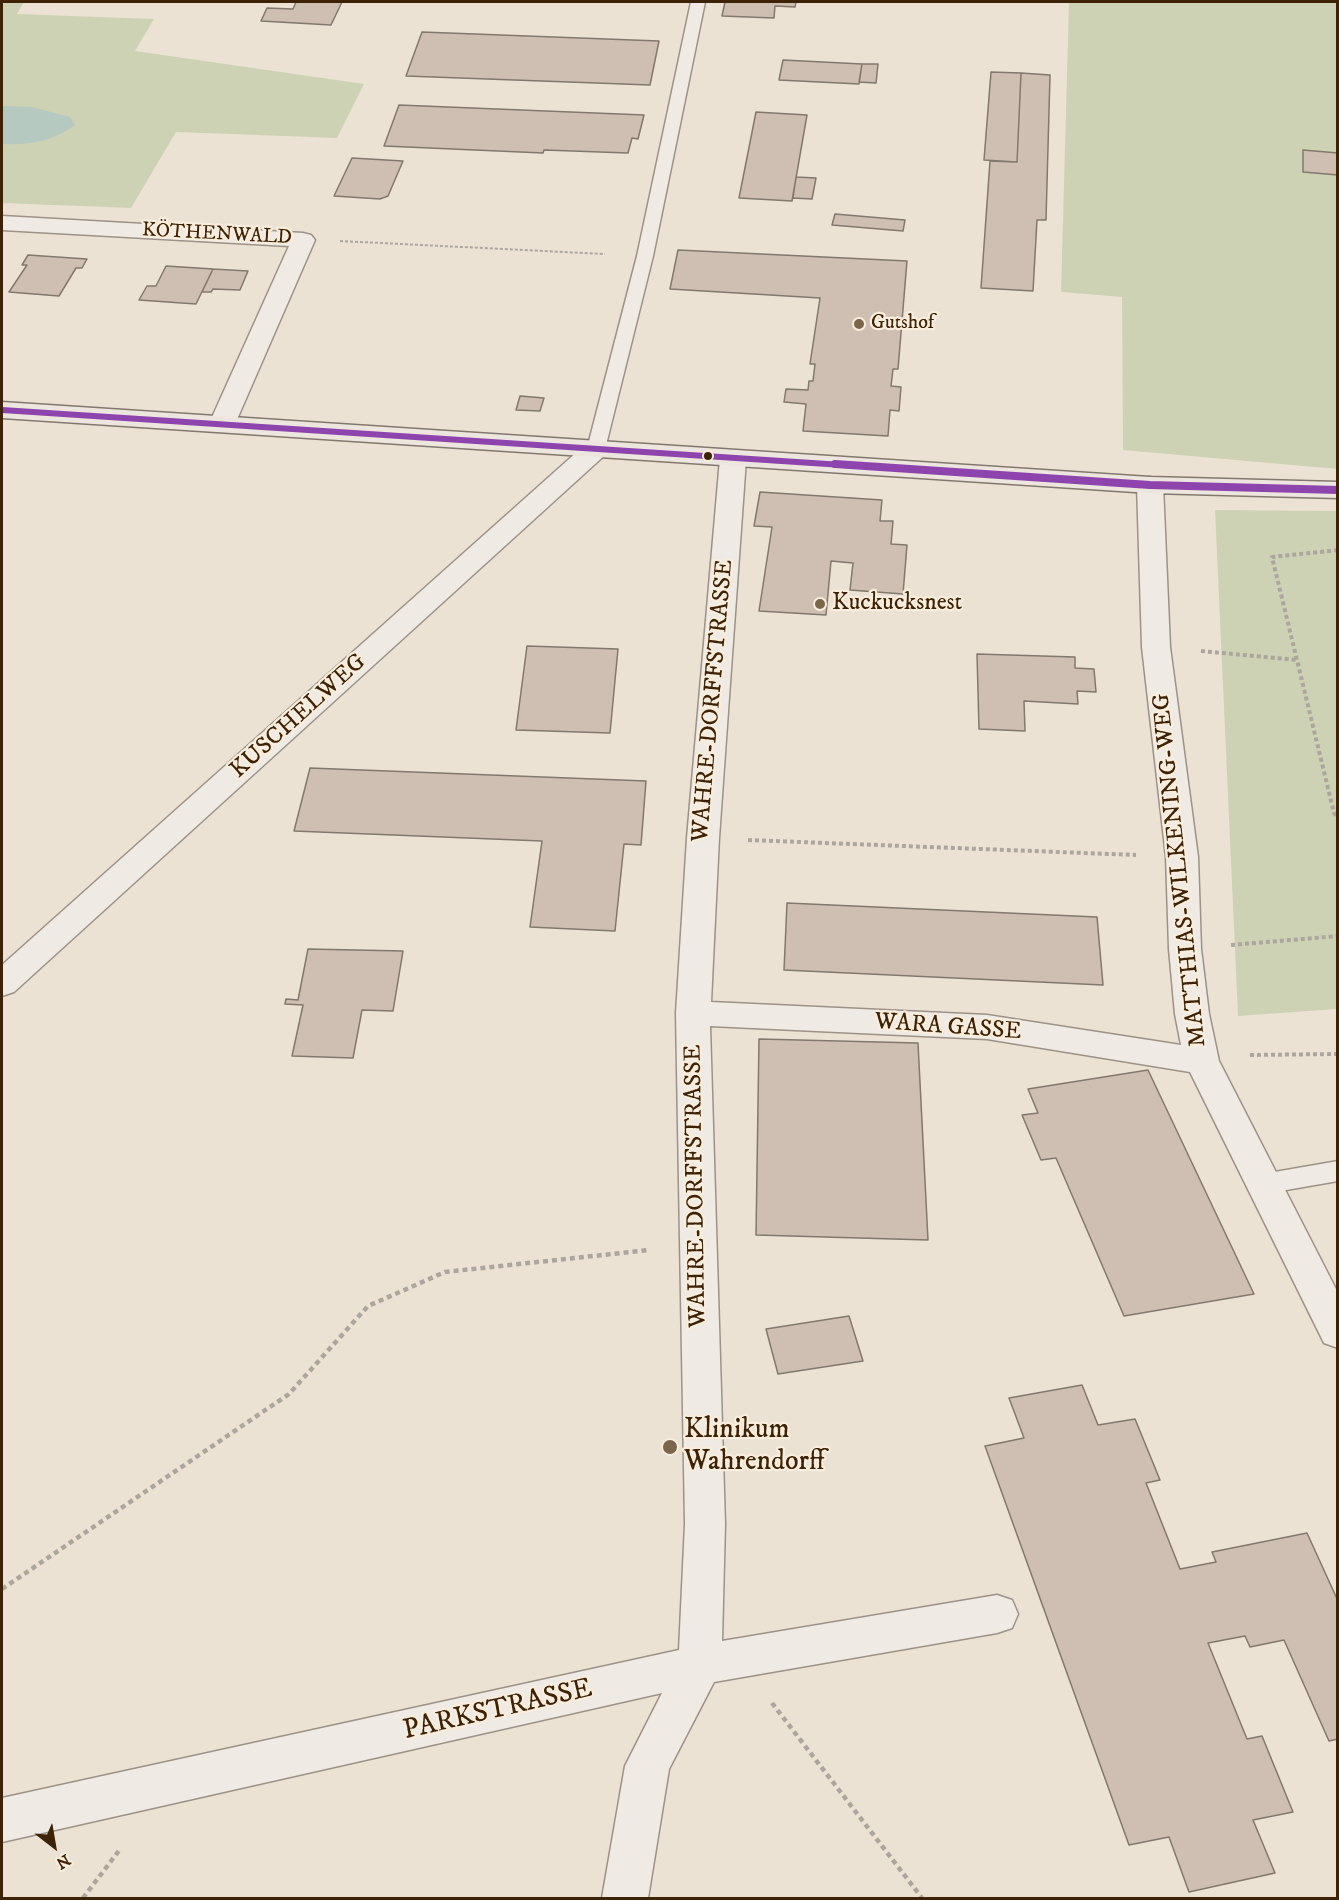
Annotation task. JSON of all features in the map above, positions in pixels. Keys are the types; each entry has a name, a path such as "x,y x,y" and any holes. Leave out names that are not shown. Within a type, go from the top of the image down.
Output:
{"main road":[{"path":"2,410 1150,485 1338,490"}],"street":[{"name":"KÖTHENWALD","path":"2,223 303,240 222,424"},
{"name":"KUSCHELWEG","path":"2,984 596,449"},
{"name":"WAHRE-DORFFSTRASSE","path":"625,1899 647,1766 718,1661 705,1524 693,1013 703,838 733,459"},
{"name":"MATTHIAS-WILKENING-WEG","path":"1150,485 1156,648 1182,857 1185,949 1192,1014 1202,1061 1263,1184 1330,1300 1338,1332"},
{"name":"WARA GASSE","path":"693,1013 987,1027 1202,1061"},
{"name":"PARKSTRASSE","path":"2,1820 718,1661 997,1614"}],"lane":[{"path":"596,449 645,256 698,2"},
{"path":"1263,1184 1338,1171"}],"path":[{"path":"303,240 645,256"},
{"path":"1338,550 1272,557 1334,813 1338,817"},
{"path":"1156,648 1297,660"},
{"path":"703,838 1182,857"},
{"path":"1185,949 1338,936"},
{"path":"1202,1061 1259,1054 1338,1054"},
{"path":"2,1589 290,1394 368,1306 445,1272 698,1245"},
{"path":"718,1661 922,1899"}],"green space":[{"path":"2,2 24,2 17,14 154,19 135,51 364,84 337,138 176,132 131,208 2,203"},
{"path":"1069,2 1337,2 1337,469 1123,450 1122,297 1061,292"},
{"path":"1215,510 1337,511 1337,1009 1238,1016"}],"shaded area":[{"path":"2,106 32,107 70,117 75,125 49,139 22,144 2,144"}],"building":[{"path":"296,2 342,2 331,25 261,21 267,8 293,9"},
{"path":"725,2 796,2 795,7 775,6 774,18 722,16"},
{"path":"422,32 659,41 650,85 406,76"},
{"path":"783,60 862,64 859,84 779,80"},
{"path":"862,64 878,64 876,83 859,82"},
{"path":"991,72 1021,73 1017,162 984,160"},
{"path":"1021,73 1050,75 1046,220 1037,220 1033,291 981,288 990,161 1017,162"},
{"path":"399,105 644,115 638,139 632,138 628,153 544,150 543,153 384,146"},
{"path":"756,112 807,115 792,201 739,198"},
{"path":"1303,150 1338,153 1338,175 1303,172"},
{"path":"352,158 403,161 388,196 380,199 334,196"},
{"path":"796,177 816,178 812,199 793,198"},
{"path":"835,214 905,220 903,231 832,225"},
{"name":"Gutshof","path":"678,250 907,261 898,369 893,369 891,386 901,387 899,411 890,410 888,436 803,431 806,404 784,402 786,389 808,390 809,381 813,381 815,364 810,364 820,298 670,289"},
{"path":"28,255 87,259 82,268 76,268 59,296 9,292 27,265 22,265"},
{"path":"166,266 213,269 196,304 139,300 147,286 156,286"},
{"path":"213,269 248,271 240,290 213,289 211,292 202,292"},
{"path":"520,396 544,398 540,411 516,410"},
{"path":"760,492 882,500 880,521 893,521 891,544 907,545 903,594 850,590 853,563 831,561 826,615 759,611 772,527 754,526"},
{"path":"527,646 618,649 610,733 516,730"},
{"path":"977,654 1075,657 1075,668 1094,669 1096,692 1077,691 1078,704 1024,701 1025,731 979,729"},
{"path":"310,768 646,781 641,845 624,844 615,931 530,927 542,841 294,831"},
{"path":"787,903 1097,917 1103,985 784,970"},
{"path":"308,949 403,951 393,1011 362,1010 353,1058 292,1056 303,1005 285,1004 286,999 298,1000"},
{"path":"759,1039 918,1043 928,1240 756,1235"},
{"path":"1148,1070 1254,1294 1124,1316 1056,1158 1041,1160 1022,1115 1038,1113 1028,1089"},
{"path":"849,1316 863,1361 778,1374 766,1329"},
{"path":"1082,1385 1098,1425 1135,1419 1160,1480 1146,1483 1180,1569 1216,1562 1212,1552 1307,1533 1338,1601 1338,1739 1329,1741 1284,1640 1250,1647 1245,1636 1208,1643 1247,1739 1262,1736 1293,1812 1253,1820 1275,1873 1189,1892 1169,1837 1129,1845 985,1446 1024,1438 1009,1398"}],"transit line":[{"path":"2,410 1150,485 1338,490"}],"place":[{"name":"Gutshof","path":"859,324"},
{"name":"Kuckucksnest","path":"820,604"},
{"name":"Klinikum Wahrendorff","path":"670,1447"}]}
